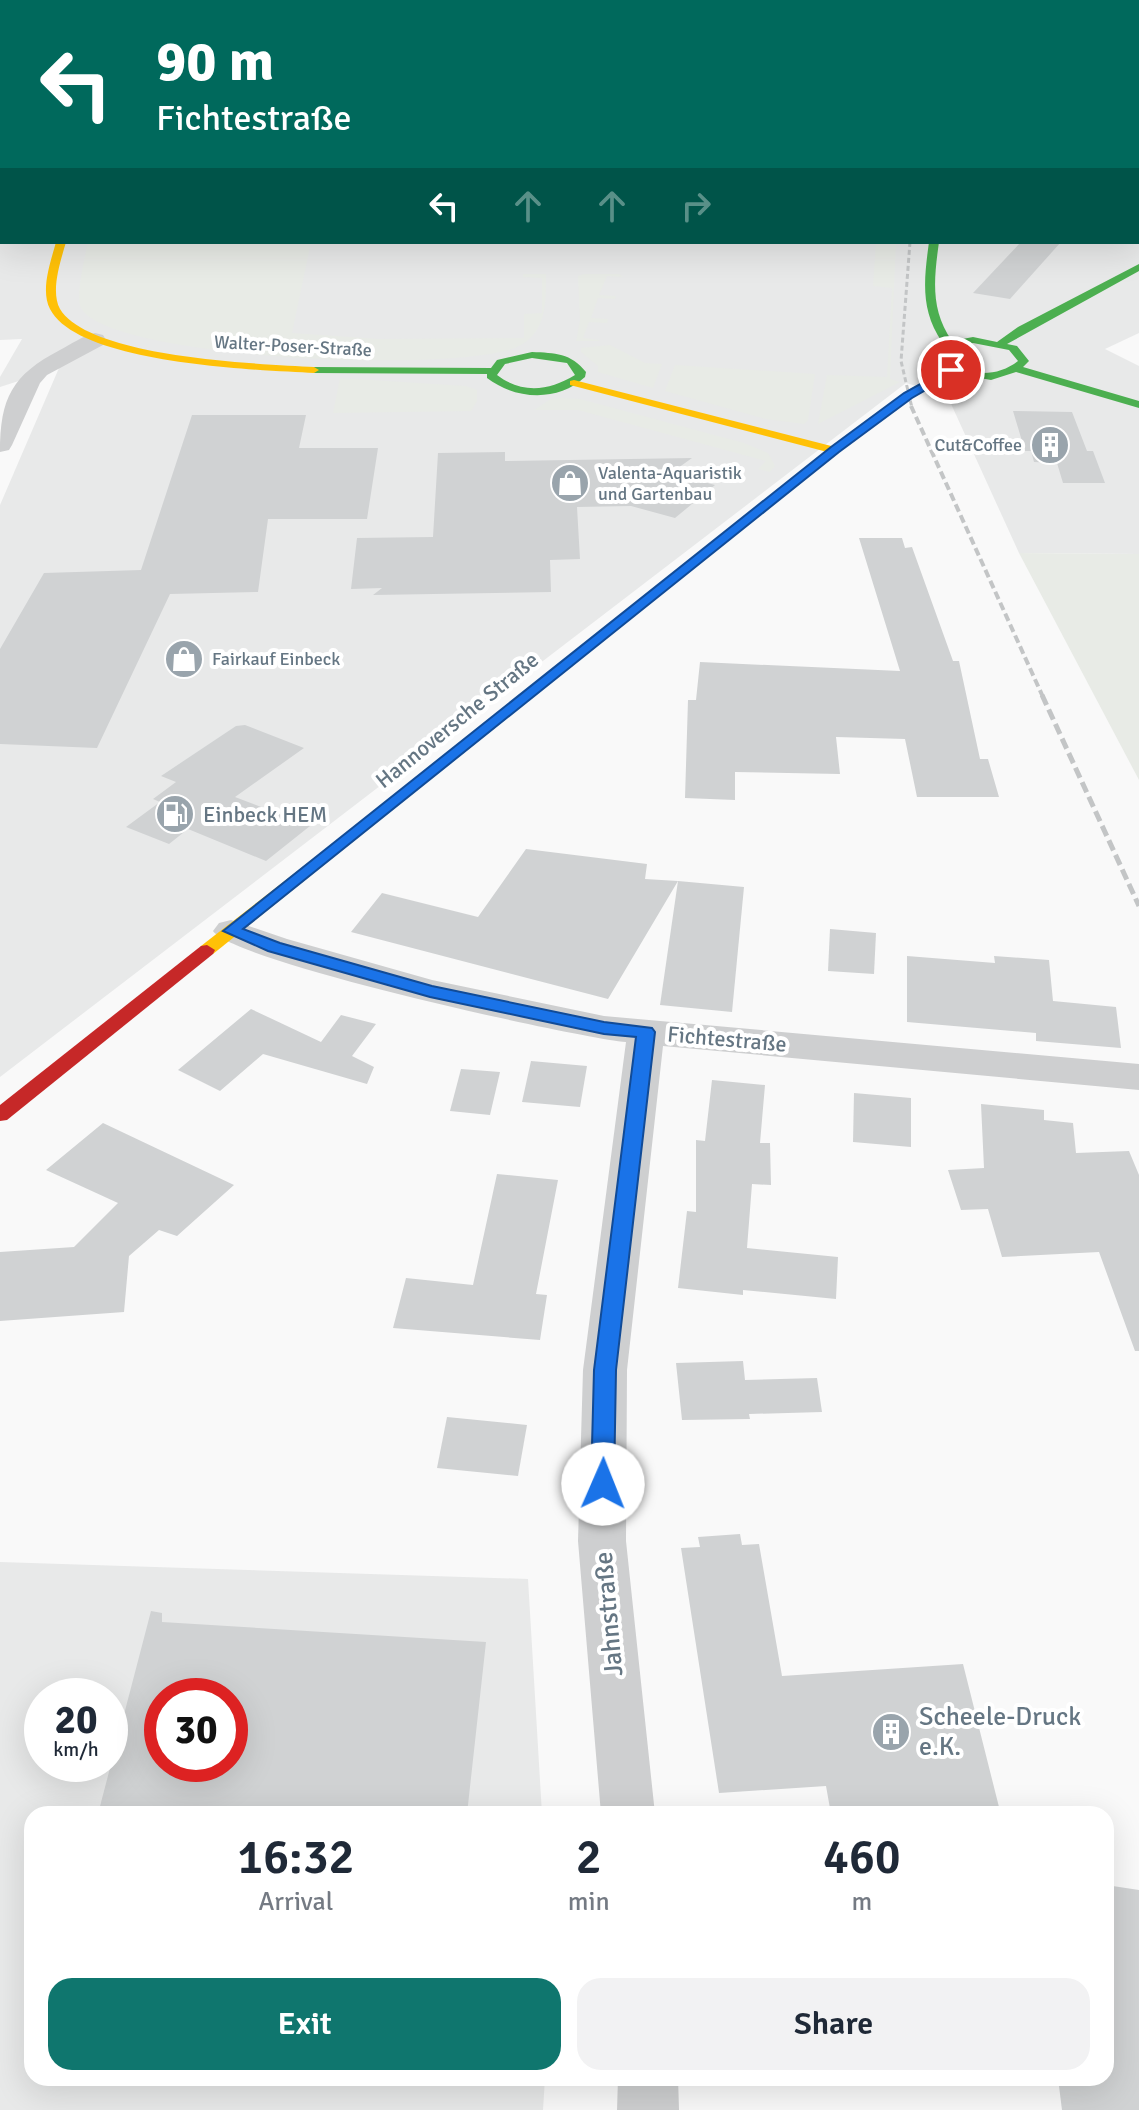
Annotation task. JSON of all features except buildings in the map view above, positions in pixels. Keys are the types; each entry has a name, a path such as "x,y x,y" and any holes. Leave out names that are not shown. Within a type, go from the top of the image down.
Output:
{"main road":[{"name":"Walter-Poser-Straße","path":"61,244 52,300 59,317 71,328 95,340 144,353 230,364 394,371 491,371"},
{"path":"934,244 928,313 933,328 948,343"},
{"path":"1000,344 1032,323 1139,267"},
{"path":"973,340 1000,344 1021,354 1024,361 1018,369 983,376 951,370 938,364 933,356 937,348 948,343 973,340"},
{"path":"547,355 578,366 580,377 574,383 545,391 522,391 501,385 491,376 491,371 505,360 547,355"},
{"path":"1018,369 1139,405"},
{"name":"Hannoversche Straße","path":"0,1115 835,450 908,395 951,370"},
{"path":"574,383 835,450"}],"street":[{"path":"0,445 29,381 39,370 95,340"},
{"name":"Fichtestraße","path":"231,931 274,947 430,991 604,1028 1139,1077"},
{"name":"Jahnstraße","path":"627,1806 602,1541 605,1386 646,1032"},
{"path":"648,2086 648,2110"}],"shaded area":[{"path":"0,244 1139,244 1139,333 1105,349 1139,366 1139,554 1019,553 947,395 906,383 0,1077 0,505 59,368 0,387 0,377 22,339 0,340"},
{"path":"88,244 311,244 292,333 379,339 524,338 524,314 542,313 542,278 523,277 523,274 546,274 543,314 530,339 521,345 489,354 435,359 293,357 155,340 106,326 81,308 80,286"},
{"path":"876,244 896,244 890,379 900,382 818,424 827,375 887,377 892,288 873,286"},
{"path":"619,274 623,277 607,276 599,295 616,296 615,299 598,298 591,318 608,319 607,323 589,322 583,338 598,341 576,341 580,320 578,276"},
{"path":"610,345 645,363 662,364 653,388 598,372 598,366 581,352 581,348"},
{"path":"675,365 815,374 808,420 804,424 766,419 665,391"},
{"path":"340,378 466,386 477,390 477,401 471,411 333,413"},
{"path":"580,399 744,443 768,453 775,466 770,472 758,469 766,461 578,410 534,410 549,400"},
{"path":"1019,553 1139,554 1139,780"},
{"path":"0,1562 528,1579 542,1806 24,1806 24,2086 544,2086 543,2110 0,2110"}],"railway":[{"path":"910,244 901,361 912,408"},
{"path":"911,406 1043,697"},
{"path":"1042,695 1139,906"}],"traffic: fast":[{"path":"934,244 929,295 934,319 948,343"},
{"path":"1000,344 1022,329 1139,267"},
{"path":"973,340 1013,348 1024,361 1003,374 978,376 953,370 933,356 945,345 973,340"},
{"path":"532,355 571,361 581,372 580,377 559,388 535,392 512,389 491,376 501,362 532,355"},
{"path":"1018,369 1139,405"},
{"path":"314,370 491,371"},
{"path":"431,772 835,450 908,395 951,370"}],"traffic: slow":[{"path":"61,244 53,275 55,309 71,326 98,340 174,358 314,370"},
{"path":"574,383 835,450"},
{"path":"207,950 431,772"}],"traffic: jam":[{"path":"0,1115 207,950"}],"place":[{"name":"Cut&Coffee","path":"1050,445"},
{"name":"Valenta-Aquaristik und Gartenbau","path":"570,483"},
{"name":"Fairkauf Einbeck","path":"184,659"},
{"name":"Einbeck HEM","path":"175,814"},
{"name":"Scheele-Druck e.K.","path":"891,1732"}],"route":[{"path":"603,1484 605,1370 646,1032 604,1028 430,991 274,947 231,931 835,450 908,395 951,370"}]}
